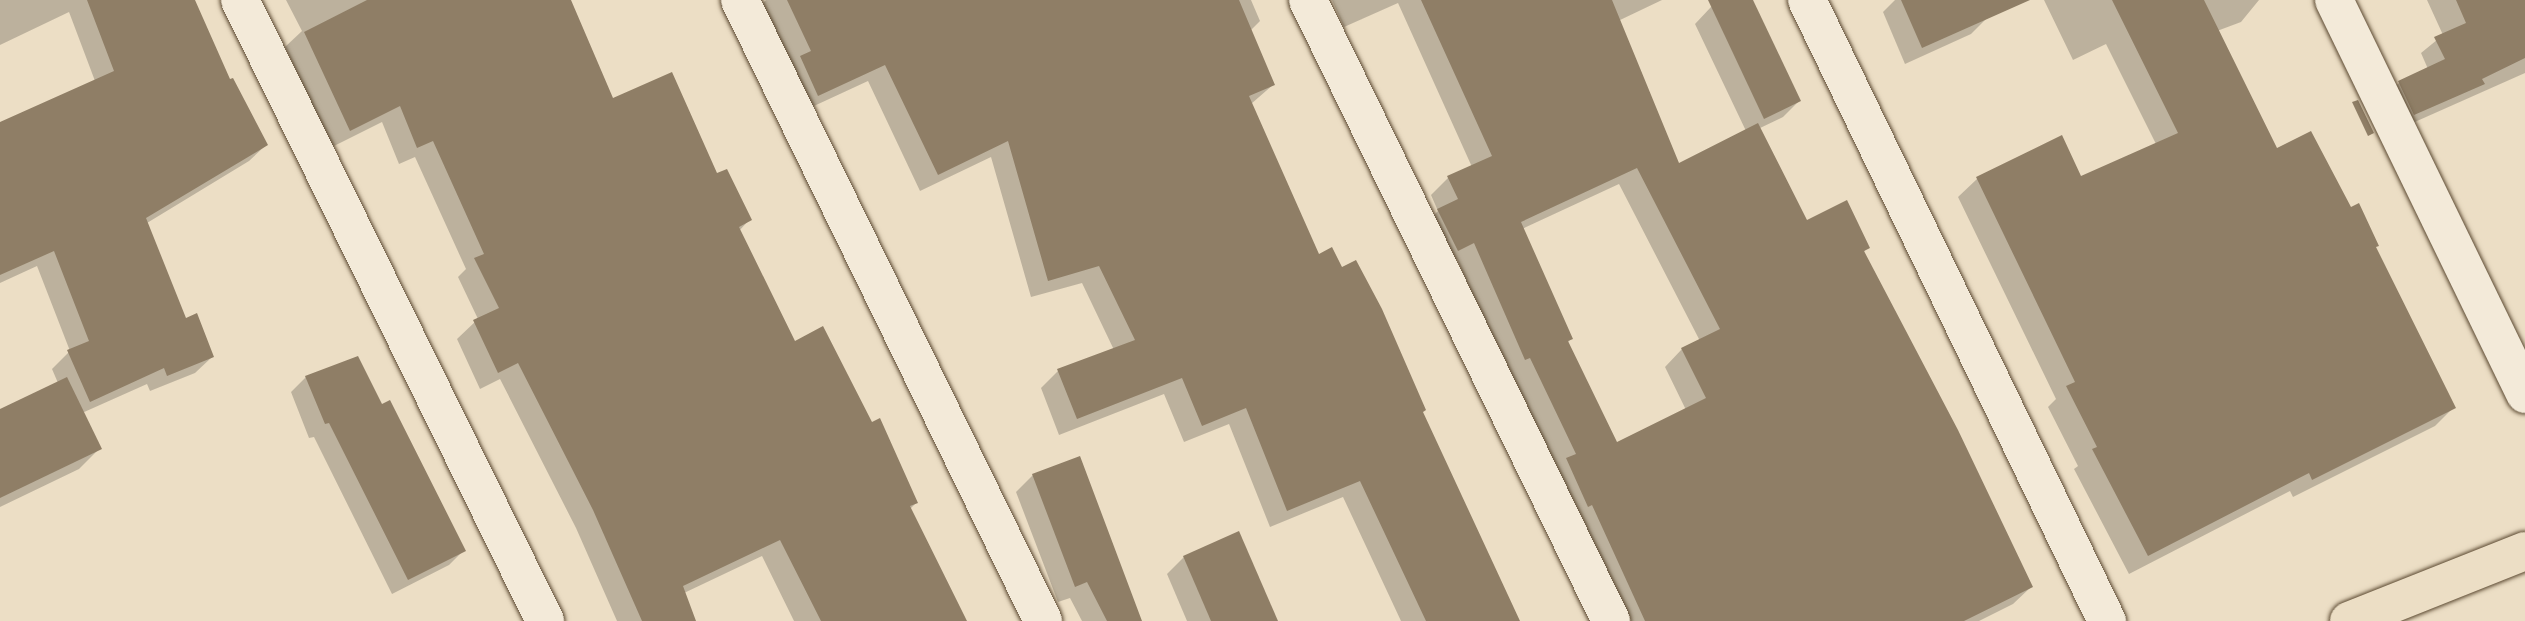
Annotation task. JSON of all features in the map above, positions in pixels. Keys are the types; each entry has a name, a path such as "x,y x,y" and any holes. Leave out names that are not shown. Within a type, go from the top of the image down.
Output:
{"main road":[{"path":"2349,621 2525,551"}],"street":[{"path":"240,0 545,621"},
{"path":"740,0 1043,621"},
{"path":"1308,0 1611,621"},
{"path":"1807,0 2107,621"},
{"path":"2334,0 2525,394"}],"building":[{"path":"87,0 195,0 230,79 233,78 268,145 146,218 186,318 197,313 214,357 167,376 164,368 90,402 67,350 89,341 54,251 0,275 0,122 114,71"},
{"path":"367,0 571,0 613,98 672,72 717,173 727,169 752,220 739,227 795,341 823,326 872,422 880,418 918,503 910,506 967,621 821,621 780,540 683,586 696,621 642,621 593,510 518,363 498,373 473,320 499,308 474,258 484,254 433,141 417,148 400,106 350,131 304,32"},
{"path":"787,0 1239,0 1275,85 1249,96 1319,254 1332,247 1342,267 1356,260 1382,309 1426,410 1423,412 1520,621 1426,621 1360,481 1287,511 1246,408 1202,426 1182,378 1077,419 1057,369 1135,340 1099,266 1048,281 1008,141 938,175 885,65 818,96 800,56 811,51"},
{"path":"1421,0 1612,0 1679,163 1758,123 1807,220 1847,200 1870,248 1864,251 1958,430 2033,587 1964,621 1645,621 1592,505 1588,507 1566,458 1576,454 1530,358 1525,360 1474,243 1458,251 1437,209 1458,199 1447,176 1492,156","holes":["1637,168 1720,329 1681,348 1706,398 1617,442 1568,341 1573,339 1521,222"]},
{"path":"1708,0 1753,0 1801,101 1764,119"},
{"path":"1901,0 2030,0 1922,48"},
{"path":"2112,0 2204,0 2277,148 2311,131 2351,207 2359,203 2379,246 2376,247 2456,408 2312,480 2309,473 2148,556 2092,449 2097,447 2066,386 2075,382 1976,177 2062,135 2081,176 2178,133"},
{"path":"2456,0 2525,0 2525,58 2482,79 2485,84 2414,115 2398,81 2445,59 2434,37 2466,23"},
{"path":"2358,100 2374,133 2368,136 2352,102"},
{"path":"358,356 382,404 390,400 466,551 408,580 329,423 325,424 305,376"},
{"path":"67,377 102,449 0,498 0,409"},
{"path":"1080,456 1142,621 1107,621 1087,582 1075,587 1032,474"},
{"path":"1239,531 1278,621 1211,621 1183,556"}]}
